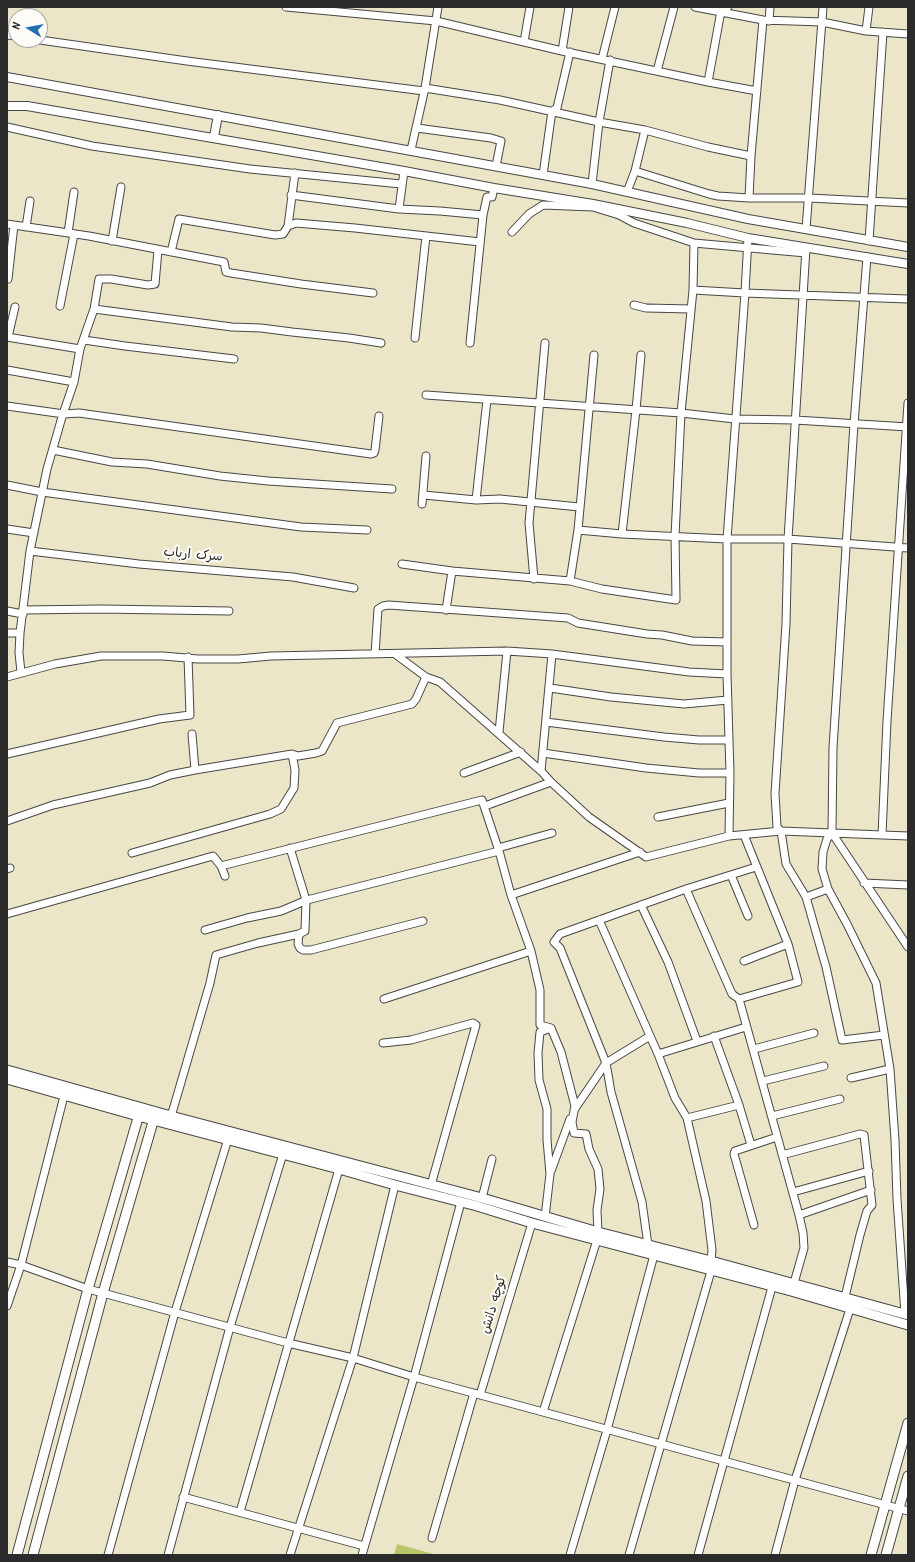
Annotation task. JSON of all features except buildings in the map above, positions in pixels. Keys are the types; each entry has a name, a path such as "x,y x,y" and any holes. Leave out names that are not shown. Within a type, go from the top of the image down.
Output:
{"main road":[{"path":"7,1078 64,1096 155,1115 228,1139 339,1168 532,1223 597,1236 648,1244 906,1315"},
{"path":"7,1078 139,1112"},
{"path":"17,1555 88,1289 139,1112"},
{"path":"33,1555 103,1293 155,1115"},
{"path":"170,1120 482,1198 545,1217 654,1255 908,1325"},
{"path":"871,1555 908,1423"},
{"path":"886,1555 904,1510 908,1476"}],"street":[{"path":"286,7 436,21 524,42 708,82 757,91"},
{"path":"411,150 417,128 438,7"},
{"path":"524,42 530,7"},
{"path":"543,175 552,111 556,108 566,51 569,7"},
{"path":"602,59 615,7"},
{"path":"657,71 674,7"},
{"path":"695,7 766,20 822,22 866,30 908,34"},
{"path":"708,82 721,11 728,7"},
{"path":"749,198 757,91 766,20 770,7"},
{"path":"806,230 823,7"},
{"path":"866,30 868,7"},
{"path":"869,240 882,32"},
{"path":"48,41 187,61 424,89 500,100 599,122 645,130 708,147 751,156"},
{"path":"592,184 599,122 610,60"},
{"path":"7,77 592,184 748,219 908,247"},
{"path":"7,106 27,106 593,204 687,223 806,250"},
{"path":"214,138 218,116"},
{"path":"7,127 92,146 250,169 402,184"},
{"path":"417,128 491,138 500,141 496,166"},
{"path":"627,192 635,171 645,130"},
{"path":"399,209 404,171"},
{"path":"635,171 709,194 749,198 809,198 908,203"},
{"path":"171,252 180,219 276,235 283,234 288,226 295,173"},
{"path":"112,241 121,187"},
{"path":"470,343 483,215 487,197 492,197 494,188"},
{"path":"60,306 71,233 74,192"},
{"path":"291,195 399,209 483,215"},
{"path":"26,227 30,201"},
{"path":"512,232 529,214 543,205 593,207 619,215 634,223 694,243 748,248 806,250 867,257 908,264"},
{"path":"288,226 296,223 480,242"},
{"path":"8,279 11,224 71,233 224,262 226,272 231,273 373,293"},
{"path":"415,338 426,236"},
{"path":"729,836 730,773 727,674 727,539 748,238"},
{"path":"402,564 452,571 534,579 570,580 602,588 676,600 675,536 681,413 693,290 694,243"},
{"path":"21,672 19,654 20,633 30,552 42,492 74,382 80,349 94,309 98,282 101,278 148,285 154,284 158,250"},
{"path":"806,250 788,539 786,624 775,794 777,827 781,831 786,864 806,897 826,967 842,1040 884,1034"},
{"path":"867,257 854,424 833,748 832,833 864,884 908,947"},
{"path":"693,290 745,294 908,299"},
{"path":"634,305 646,308 691,309"},
{"path":"15,307 7,337 80,349"},
{"path":"94,309 232,327 261,328 381,342"},
{"path":"84,340 234,360"},
{"path":"534,579 529,523 545,343"},
{"path":"570,580 578,530 588,406 594,355"},
{"path":"622,534 636,410 640,355"},
{"path":"7,370 74,382"},
{"path":"426,396 588,406 681,413 735,419 795,420 907,427"},
{"path":"476,500 487,400"},
{"path":"882,836 898,547 908,403"},
{"path":"7,406 64,414 79,413 371,454 374,453 375,450 379,416"},
{"path":"53,450 112,462 147,464 241,478 392,489"},
{"path":"422,504 424,495 426,456"},
{"path":"7,485 42,492 293,526 367,530"},
{"path":"424,495 476,500 500,499 579,507"},
{"path":"7,529 34,533"},
{"path":"578,530 622,534 727,539 788,539 908,548"},
{"name":"سرک ارباب","path":"30,552 139,564 293,577 354,588"},
{"path":"446,610 452,571"},
{"path":"375,654 378,609 383,606 568,618 578,623 662,635 692,641 727,642"},
{"path":"7,611 23,612 109,609 230,611"},
{"path":"7,633 20,633"},
{"path":"7,676 55,664 101,656 163,656 238,659 271,656 506,651 552,654 689,672 727,674"},
{"path":"499,732 506,651"},
{"path":"395,654 426,677 440,682 521,752 588,817 646,857 729,836 781,831 908,836"},
{"path":"541,771 552,654"},
{"path":"7,754 159,719 190,715 188,657"},
{"path":"7,821 53,806 150,783 170,775 292,754 298,756 322,751 337,723 412,704 416,699 426,677"},
{"path":"550,688 611,697 684,704 728,700"},
{"path":"546,722 664,737 699,740 728,740"},
{"path":"192,734 195,770"},
{"path":"464,773 521,752"},
{"path":"543,753 646,768 699,773 730,773"},
{"path":"132,853 270,814 281,809 294,788 295,770 292,754"},
{"path":"485,806 551,782"},
{"path":"221,866 482,800 499,849 511,895 531,950 540,990 540,1025 551,1028"},
{"path":"658,817 729,802"},
{"path":"205,930 246,918 281,911 306,900 499,849 552,833"},
{"path":"832,833 826,839 822,869 828,889 876,983 890,1069 897,1199 906,1315"},
{"path":"739,999 798,982 788,944 744,835"},
{"path":"170,1120 210,983 216,955 306,931 306,900 290,848"},
{"path":"511,895 640,852"},
{"path":"7,914 213,856 221,866 225,876"},
{"path":"648,1244 642,1202 611,1092 606,1063 560,948 554,942 560,934 686,889 756,867"},
{"path":"731,875 748,916"},
{"path":"864,884 908,885"},
{"path":"686,889 732,994 739,999 763,1081 803,1233 804,1248 794,1283"},
{"path":"806,897 828,889"},
{"path":"641,905 668,962 698,1042"},
{"path":"599,920 625,976 675,1098 687,1118 706,1201 712,1250 711,1261"},
{"path":"299,934 298,944 300,948 303,950 311,950 423,921"},
{"path":"744,961 788,944"},
{"path":"384,999 531,950"},
{"path":"383,1043 411,1040 473,1023 476,1025 431,1185"},
{"path":"658,1054 746,1027"},
{"path":"543,1412 597,1236 597,1210 600,1190 598,1169 589,1149 586,1134 574,1133 572,1122 575,1106 561,1052 551,1028"},
{"path":"545,1217 550,1174 547,1140 547,1109 539,1080 538,1053 540,1032 551,1028"},
{"path":"754,1049 814,1033"},
{"path":"550,1174 575,1106 606,1063 650,1036"},
{"path":"714,1036 739,1105 751,1145"},
{"path":"763,1081 824,1066"},
{"path":"851,1078 890,1069"},
{"path":"7,1306 21,1265 64,1096"},
{"path":"772,1116 840,1099"},
{"path":"687,1118 739,1105"},
{"path":"782,1155 863,1134 869,1171 872,1205 867,1211 845,1297"},
{"path":"754,1225 734,1154 736,1149 777,1137"},
{"path":"108,1555 175,1312 228,1139"},
{"path":"168,1555 230,1327 282,1154"},
{"path":"482,1198 492,1159"},
{"path":"240,1512 339,1168"},
{"path":"793,1192 869,1171"},
{"path":"290,1555 353,1358 395,1185"},
{"path":"799,1215 871,1190"},
{"path":"362,1555 414,1377 461,1202"},
{"name":"کوچه دانش","path":"432,1538 532,1223"},
{"path":"570,1555 607,1430 654,1255"},
{"path":"7,1262 21,1265 88,1289 288,1343 353,1358 414,1377 904,1510"},
{"path":"629,1555 711,1271"},
{"path":"698,1555 772,1287"},
{"path":"774,1555 795,1480 850,1309"},
{"path":"184,1497 364,1546"}],"green space":[{"path":"397,1544 437,1555 394,1555"}]}
